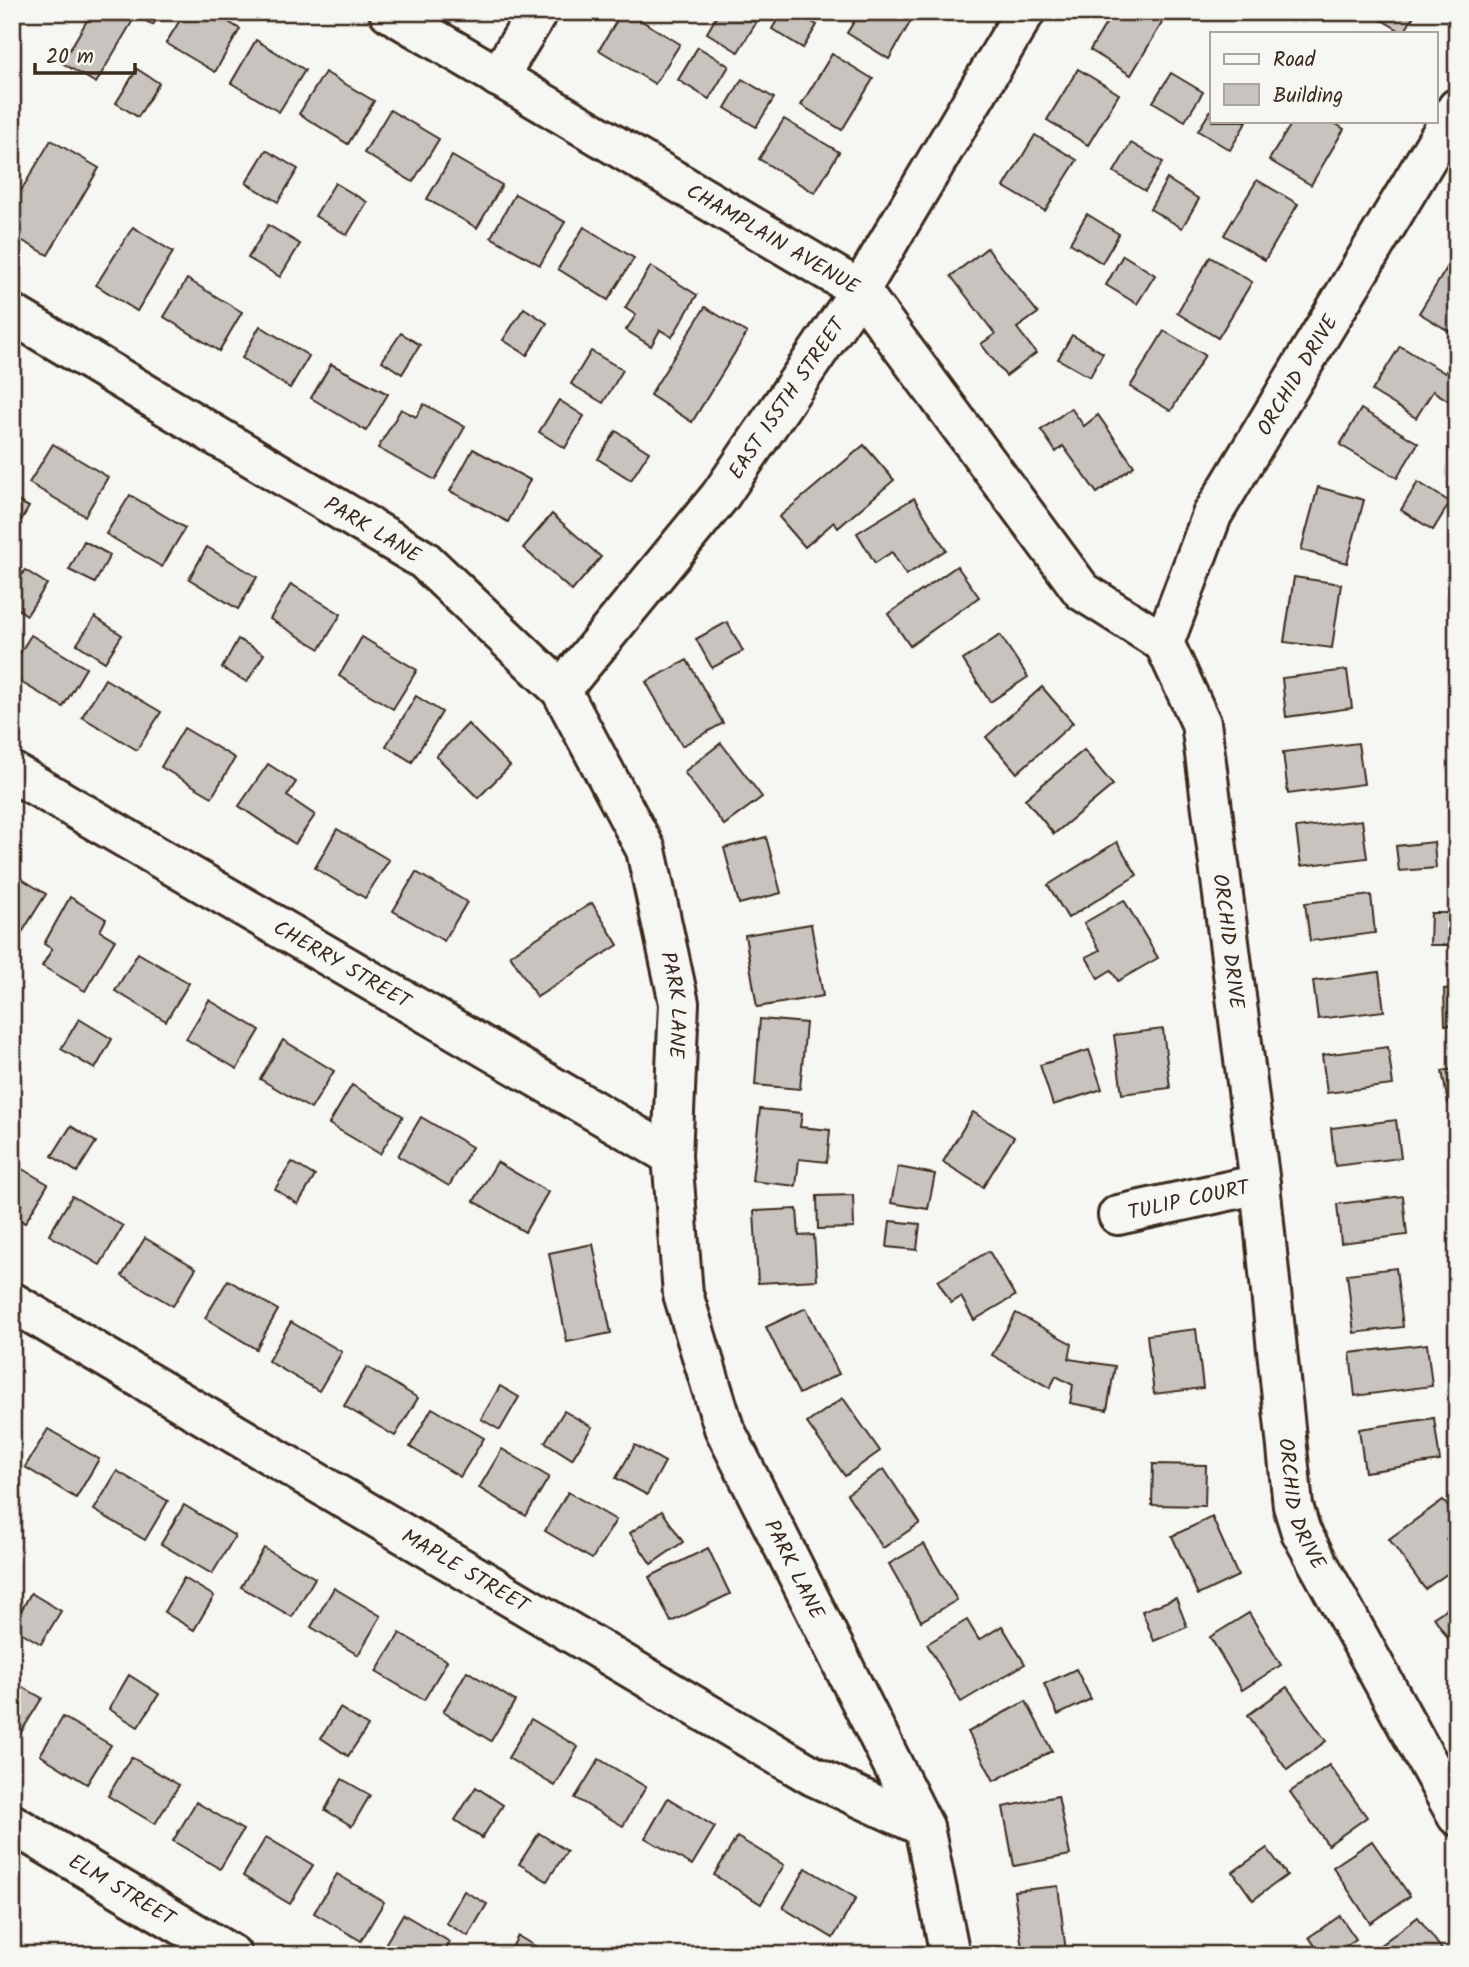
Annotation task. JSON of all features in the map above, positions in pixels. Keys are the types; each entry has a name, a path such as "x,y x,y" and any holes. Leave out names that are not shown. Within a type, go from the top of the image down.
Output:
{"street":[{"name":"CHAMPLAIN AVENUE","path":"389,12 860,290 1082,591 1164,643"},
{"path":"498,77 537,12"},
{"name":"EAST 155TH STREET","path":"561,690 720,496 860,290 1025,12"},
{"name":"ORCHID DRIVE","path":"1457,108 1212,515 1164,643 1201,723 1260,1184 1293,1506 1301,1532 1457,1816"},
{"name":"PARK LANE","path":"12,314 424,559 561,690 646,850 679,1003 672,1156 683,1294 724,1428 924,1827 950,1955"},
{"name":"CHERRY STREET","path":"12,772 672,1156"},
{"name":"TULIP COURT","path":"1118,1215 1260,1184"},
{"name":"MAPLE STREET","path":"12,1302 813,1776 924,1827"},
{"name":"ELM STREET","path":"12,1824 232,1955"}],"building":[{"path":"92,12 160,12 153,25 136,15 96,83 62,63"},
{"path":"185,12 212,12 240,29 215,72 166,43"},
{"path":"622,12 627,12 680,44 655,84 599,50"},
{"path":"719,12 738,12 756,23 738,52 707,33"},
{"path":"782,12 795,12 817,25 803,48 772,29"},
{"path":"860,12 916,12 889,59 847,33"},
{"path":"1113,12 1144,12 1162,23 1131,75 1090,50"},
{"path":"1368,12 1416,12 1402,32"},
{"path":"256,40 305,70 279,112 231,83"},
{"path":"698,47 729,66 709,99 678,80"},
{"path":"832,54 873,79 842,130 801,105"},
{"path":"137,69 159,83 138,117 116,103"},
{"path":"1078,69 1119,94 1088,145 1047,120"},
{"path":"325,72 374,101 348,144 299,114"},
{"path":"1171,73 1203,92 1185,121 1153,102"},
{"path":"742,79 774,98 756,127 725,108"},
{"path":"390,110 439,139 413,182 364,153"},
{"path":"1210,111 1210,122 1246,122 1230,150 1198,131"},
{"path":"784,119 839,152 815,193 759,159"},
{"path":"1292,122 1333,122 1344,129 1311,185 1269,160"},
{"path":"1035,135 1077,160 1045,211 1004,187"},
{"path":"51,140 99,168 48,255 12,235 12,206"},
{"path":"1131,143 1163,162 1145,191 1114,172"},
{"path":"266,150 298,169 278,202 246,183"},
{"path":"452,156 502,185 477,228 427,199"},
{"path":"1167,179 1199,199 1182,228 1150,209"},
{"path":"1257,180 1298,204 1265,260 1224,235"},
{"path":"335,183 367,202 347,235 315,216"},
{"path":"515,194 565,222 540,265 491,237"},
{"path":"1087,214 1119,234 1102,263 1070,243"},
{"path":"268,225 300,244 280,277 248,258"},
{"path":"133,227 173,252 137,311 96,285"},
{"path":"584,227 634,258 608,300 558,269"},
{"path":"987,248 1038,313 1017,328 1036,353 1006,376 981,344 995,334 951,276"},
{"path":"1123,255 1155,275 1137,304 1106,285"},
{"path":"1210,257 1252,282 1218,338 1177,313"},
{"path":"1453,258 1457,260 1457,336 1419,313"},
{"path":"651,266 697,295 672,337 660,330 651,346 626,330 636,315 625,308"},
{"path":"187,279 242,312 219,351 164,317"},
{"path":"705,307 747,333 692,422 650,395"},
{"path":"524,308 547,323 527,355 503,340"},
{"path":"260,326 309,356 290,388 242,358"},
{"path":"1164,331 1205,355 1171,411 1130,387"},
{"path":"401,333 420,345 402,374 382,361"},
{"path":"1072,335 1103,353 1090,377 1058,359"},
{"path":"1400,346 1445,373 1457,353 1457,406 1433,391 1416,418 1372,391"},
{"path":"591,351 623,370 603,403 571,384"},
{"path":"331,364 388,394 366,431 311,398"},
{"path":"559,400 584,416 565,448 539,432"},
{"path":"424,404 465,427 435,480 378,448 401,409 416,417"},
{"path":"1071,408 1084,426 1098,415 1134,466 1097,493 1063,446 1056,452 1041,430"},
{"path":"1361,409 1418,443 1397,478 1340,445"},
{"path":"616,431 649,452 631,480 598,459"},
{"path":"53,444 108,477 85,516 29,483"},
{"path":"864,445 894,480 838,528 834,522 805,547 779,517"},
{"path":"473,449 530,480 508,522 450,491"},
{"path":"1418,482 1450,502 1433,530 1401,510"},
{"path":"1318,487 1364,500 1347,563 1301,550"},
{"path":"130,495 185,528 162,567 106,534"},
{"path":"12,498 29,507 12,536"},
{"path":"914,498 946,550 906,575 892,552 875,563 857,533"},
{"path":"552,514 601,557 572,591 523,548"},
{"path":"84,541 110,555 95,583 69,570"},
{"path":"207,547 257,577 238,609 189,579"},
{"path":"957,566 979,597 910,646 888,614"},
{"path":"25,570 47,584 27,615 12,605 12,591"},
{"path":"1294,577 1341,584 1332,648 1284,642"},
{"path":"291,584 341,614 320,649 270,619"},
{"path":"95,617 122,635 105,662 77,644"},
{"path":"727,622 743,651 712,668 696,639"},
{"path":"31,635 86,668 63,707 12,677 12,666"},
{"path":"1000,635 1028,677 990,702 963,660"},
{"path":"362,637 417,670 393,709 339,676"},
{"path":"238,639 264,654 247,682 222,668"},
{"path":"687,660 723,723 682,746 646,682"},
{"path":"1347,670 1352,708 1286,717 1282,678"},
{"path":"105,679 161,712 137,750 82,717"},
{"path":"1042,687 1073,723 1017,773 986,737"},
{"path":"416,696 442,712 412,762 386,746"},
{"path":"468,724 510,766 478,798 436,756"},
{"path":"184,728 235,758 212,797 161,767"},
{"path":"721,743 762,797 724,825 684,772"},
{"path":"1358,743 1364,784 1288,794 1283,752"},
{"path":"1084,750 1113,785 1054,834 1025,799"},
{"path":"268,764 296,782 287,796 315,815 295,844 239,806"},
{"path":"1362,820 1367,858 1301,866 1296,828"},
{"path":"337,829 389,860 365,898 315,868"},
{"path":"766,837 781,893 739,904 724,848"},
{"path":"1117,842 1137,875 1068,918 1048,885"},
{"path":"1434,842 1436,868 1399,871 1396,846"},
{"path":"416,872 467,902 444,941 393,911"},
{"path":"12,873 46,894 21,934 12,928"},
{"path":"1371,895 1375,933 1310,941 1305,903"},
{"path":"70,897 106,919 100,931 115,940 85,991 42,966 52,949 44,944"},
{"path":"1124,900 1158,958 1118,981 1111,970 1098,978 1086,957 1100,950 1084,923"},
{"path":"592,903 618,945 537,997 510,955"},
{"path":"1431,913 1457,913 1457,945 1430,945"},
{"path":"811,924 823,996 757,1007 745,935"},
{"path":"138,953 189,983 166,1021 115,991"},
{"path":"1379,972 1384,1011 1318,1019 1313,981"},
{"path":"1457,988 1457,1025 1445,1025 1444,989"},
{"path":"209,1000 260,1030 237,1069 186,1039"},
{"path":"79,1019 112,1039 95,1069 61,1049"},
{"path":"760,1019 806,1023 800,1089 755,1085"},
{"path":"1163,1029 1170,1088 1122,1094 1114,1035"},
{"path":"283,1040 334,1071 311,1109 260,1079"},
{"path":"1388,1047 1393,1085 1327,1093 1322,1055"},
{"path":"1089,1050 1102,1089 1053,1105 1040,1065"},
{"path":"1457,1068 1457,1101 1448,1103 1442,1071"},
{"path":"352,1085 403,1116 380,1154 329,1124"},
{"path":"760,1109 802,1113 800,1127 830,1130 827,1162 799,1159 796,1186 752,1181"},
{"path":"973,1112 1014,1137 983,1187 943,1162"},
{"path":"421,1117 472,1147 449,1186 398,1156"},
{"path":"1396,1120 1401,1158 1335,1166 1331,1128"},
{"path":"71,1126 96,1142 77,1172 52,1156"},
{"path":"292,1162 315,1176 298,1204 275,1189"},
{"path":"497,1162 548,1192 525,1232 474,1201"},
{"path":"12,1163 48,1184 25,1223 12,1215"},
{"path":"898,1167 935,1174 928,1209 891,1203"},
{"path":"853,1195 854,1228 818,1229 817,1196"},
{"path":"72,1196 123,1226 100,1265 49,1235"},
{"path":"1403,1196 1407,1235 1341,1243 1337,1204"},
{"path":"797,1209 799,1236 814,1235 817,1280 758,1283 754,1211"},
{"path":"890,1221 920,1224 917,1250 887,1247"},
{"path":"145,1238 196,1268 173,1306 122,1276"},
{"path":"593,1244 611,1333 567,1342 549,1253"},
{"path":"989,1251 1015,1296 974,1320 961,1297 951,1303 938,1281"},
{"path":"1396,1268 1403,1327 1354,1333 1347,1274"},
{"path":"228,1280 278,1310 256,1349 205,1318"},
{"path":"806,1308 839,1374 799,1394 766,1327"},
{"path":"1016,1313 1072,1344 1069,1359 1115,1366 1107,1410 1070,1403 1073,1385 1056,1376 1050,1388 992,1355"},
{"path":"291,1322 342,1352 319,1391 268,1361"},
{"path":"1196,1329 1203,1388 1154,1394 1147,1335"},
{"path":"1427,1344 1432,1386 1355,1396 1350,1353"},
{"path":"367,1367 418,1398 395,1436 344,1406"},
{"path":"500,1386 519,1397 500,1430 481,1419"},
{"path":"843,1398 880,1451 845,1476 807,1423"},
{"path":"432,1408 484,1438 460,1477 410,1447"},
{"path":"564,1411 592,1427 572,1459 545,1442"},
{"path":"1434,1418 1440,1461 1365,1472 1359,1429"},
{"path":"48,1429 99,1459 76,1498 25,1467"},
{"path":"635,1445 665,1462 647,1495 616,1478"},
{"path":"502,1449 549,1477 526,1516 479,1488"},
{"path":"1153,1464 1206,1465 1205,1506 1152,1505"},
{"path":"884,1469 920,1523 883,1548 847,1494"},
{"path":"117,1471 168,1501 145,1540 94,1510"},
{"path":"568,1492 616,1520 592,1559 545,1531"},
{"path":"1443,1500 1457,1519 1457,1531 1446,1539 1457,1554 1457,1567 1425,1589 1389,1539"},
{"path":"184,1505 235,1536 212,1574 161,1544"},
{"path":"662,1511 683,1542 651,1564 630,1533"},
{"path":"1212,1517 1238,1576 1198,1595 1172,1536"},
{"path":"924,1544 957,1600 921,1621 889,1564"},
{"path":"264,1548 315,1578 292,1617 241,1587"},
{"path":"708,1548 730,1594 671,1622 649,1577"},
{"path":"184,1578 214,1596 194,1630 164,1612"},
{"path":"334,1588 381,1616 358,1655 311,1627"},
{"path":"31,1593 61,1611 41,1644 12,1627"},
{"path":"1176,1598 1187,1627 1154,1641 1142,1611"},
{"path":"1457,1602 1457,1652 1434,1617"},
{"path":"1249,1613 1281,1665 1242,1690 1210,1637"},
{"path":"967,1620 979,1640 1002,1626 1025,1664 961,1702 927,1644"},
{"path":"400,1633 447,1661 424,1700 376,1672"},
{"path":"1076,1669 1091,1699 1058,1715 1044,1684"},
{"path":"467,1671 515,1701 491,1741 443,1712"},
{"path":"129,1675 159,1694 138,1727 109,1709"},
{"path":"12,1681 42,1698 18,1737 12,1733"},
{"path":"1287,1687 1326,1741 1287,1770 1248,1715"},
{"path":"1026,1701 1052,1751 994,1781 968,1732"},
{"path":"340,1708 368,1726 348,1756 321,1738"},
{"path":"63,1717 111,1745 87,1784 40,1755"},
{"path":"531,1719 578,1747 555,1786 508,1758"},
{"path":"131,1757 179,1785 155,1824 108,1796"},
{"path":"599,1759 646,1787 623,1826 575,1798"},
{"path":"1329,1765 1367,1817 1328,1845 1290,1792"},
{"path":"342,1779 370,1795 352,1826 325,1810"},
{"path":"476,1787 503,1805 482,1838 455,1820"},
{"path":"1058,1796 1070,1855 1014,1866 1003,1807"},
{"path":"668,1798 715,1827 692,1865 645,1838"},
{"path":"196,1802 243,1830 220,1869 173,1841"},
{"path":"539,1833 567,1851 547,1881 519,1864"},
{"path":"266,1837 313,1865 290,1904 243,1876"},
{"path":"737,1837 784,1865 761,1904 714,1875"},
{"path":"1372,1841 1410,1896 1370,1923 1333,1867"},
{"path":"1267,1848 1287,1875 1253,1900 1233,1872"},
{"path":"806,1868 856,1898 833,1938 783,1908"},
{"path":"337,1874 384,1902 361,1941 314,1913"},
{"path":"1058,1886 1066,1952 1023,1955 1014,1891"},
{"path":"464,1891 487,1904 468,1936 446,1923"},
{"path":"403,1914 450,1942 443,1955 380,1953"},
{"path":"1340,1916 1356,1939 1333,1955 1321,1955 1309,1937"},
{"path":"1418,1917 1446,1955 1386,1955 1379,1946"},
{"path":"518,1936 550,1955 508,1955"}]}
